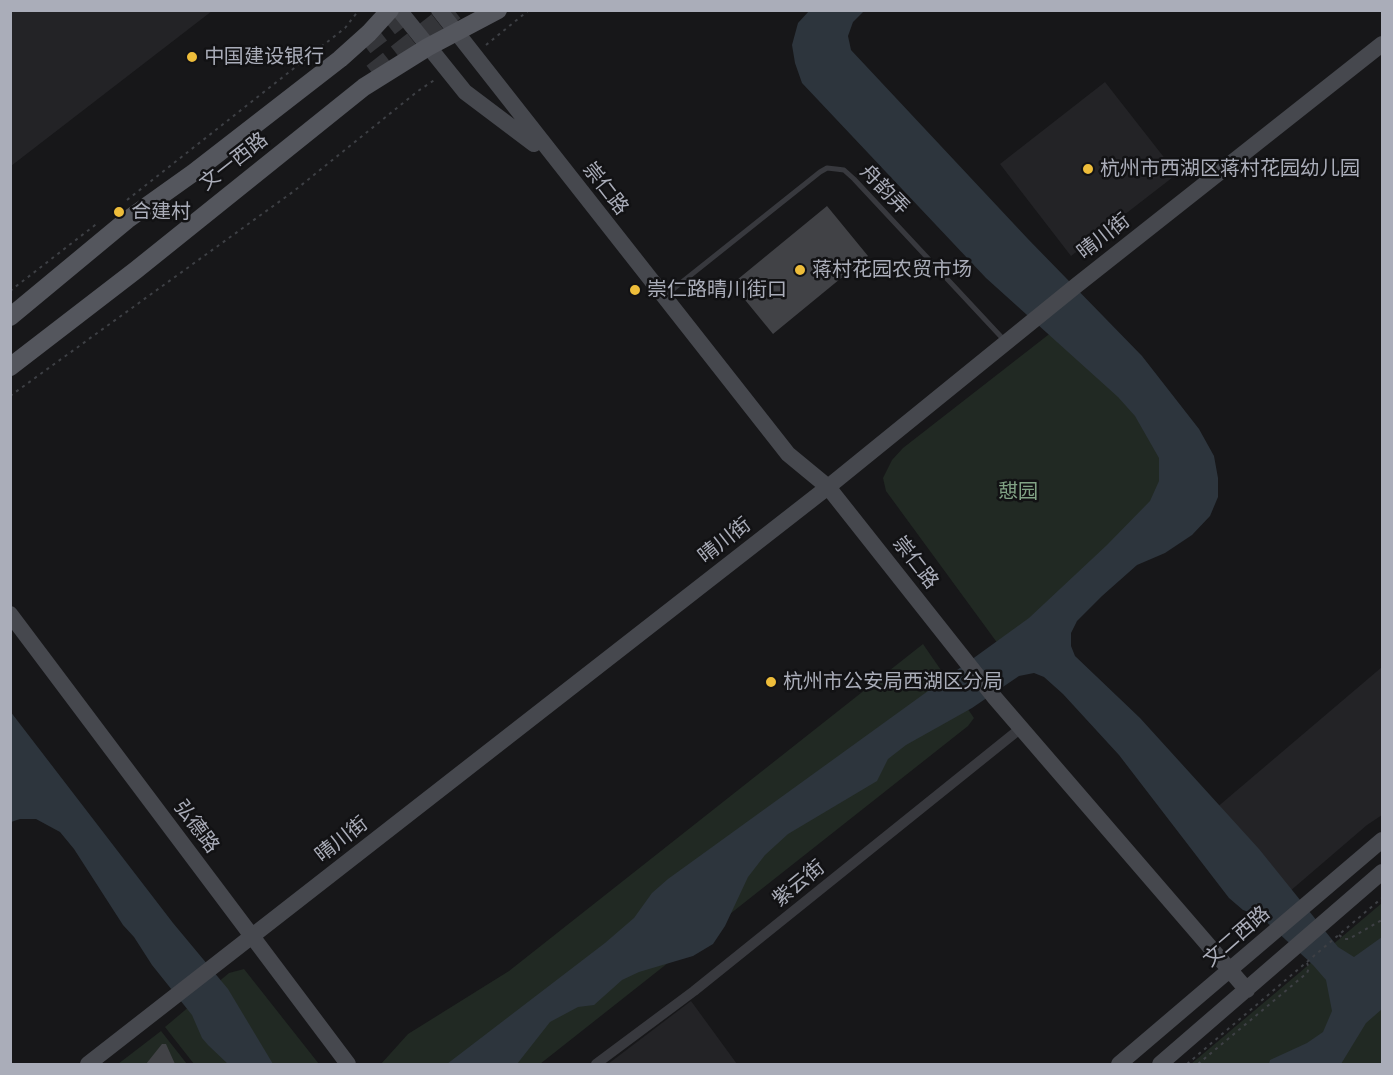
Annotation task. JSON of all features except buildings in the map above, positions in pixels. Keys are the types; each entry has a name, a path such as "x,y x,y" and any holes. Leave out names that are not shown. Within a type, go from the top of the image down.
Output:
{"main road":[{"name":"文一西路","path":"10,317 127,220 193,173 340,59 390,10"},
{"name":"文一西路","path":"10,367 136,270 364,87 428,47 498,10"}],"street":[{"name":"崇仁路","path":"399,10 465,92 554,159"},
{"name":"崇仁路","path":"439,10 788,454 828,487 995,698 1246,990"},
{"name":"晴川街","path":"88,1065 828,487 1077,285 1383,44"},
{"name":"弘德路","path":"10,614 348,1065"},
{"name":"紫云街","path":"596,1065 694,991 1021,728"},
{"name":"文二西路","path":"1119,1065 1383,840"},
{"path":"1160,1065 1383,872"}],"lane":[{"name":"舟韵弄","path":"664,297 820,172 826,168 844,170 1006,342"}],"path":[{"path":"122,203 345,28 359,10"},
{"path":"475,54 529,10"},
{"path":"10,396 294,191 418,91 448,71"},
{"path":"10,291 104,218"},
{"path":"1187,1065 1383,898"},
{"path":"1337,936 1349,939 1383,920"},
{"path":"1198,1065 1307,973 1309,968 1307,963"}],"shaded area":[{"path":"11,10 212,10 212,11 11,166"},
{"path":"809,11 864,11 853,22 848,36 851,50 1028,239 1142,356 1199,429 1214,456 1218,478 1218,497 1210,516 1192,535 1165,553 1137,565 1102,596 1077,621 1071,633 1071,646 1075,656 1140,718 1259,849 1338,947 1354,957 1382,937 1382,1009 1366,1023 1341,1064 1269,1064 1270,1060 1307,1043 1323,1032 1332,1011 1326,980 1260,916 1243,910 1229,898 1119,755 1063,694 1044,677 1034,673 1019,676 972,708 906,745 888,759 877,781 788,834 765,855 748,877 725,926 713,944 693,956 639,972 622,980 594,1005 578,1007 550,1022 517,1064 447,1064 605,943 634,918 652,893 668,879 1029,618 1150,501 1159,481 1159,458 1135,416 1118,397 986,278 802,83 792,45 798,23"},
{"name":"杭州市西湖区蒋村花园幼儿园","path":"1105,82 1177,174 1071,256 1000,164"},
{"path":"1382,667 1382,815 1367,825 1289,892 1215,809"},
{"path":"10,711 173,923 228,989 273,1064 228,1064 202,1038 192,1015 123,925 74,849 60,832 36,819 20,819 11,822"},
{"path":"691,1001 737,1064 608,1064"}],"green space":[{"name":"憇园","path":"1057,328 1134,402 1166,457 1160,499 1001,648 886,491 883,478 892,460 903,448"},
{"path":"923,644 974,718 968,726 540,1064 381,1064 408,1034 509,971"},
{"path":"1382,903 1382,1064 1191,1064"},
{"path":"244,969 319,1064 194,1064 165,1027 229,973"},
{"path":"161,1031 187,1064 118,1064"}],"tunnel":[{"path":"364,45 409,10"},
{"path":"373,74 454,10"}],"place":[{"name":"中国建设银行","path":"192,57"},
{"name":"杭州市西湖区蒋村花园幼儿园","path":"1088,169"},
{"name":"合建村","path":"119,212"},
{"name":"蒋村花园农贸市场","path":"800,270"},
{"name":"崇仁路晴川街口","path":"635,290"},
{"name":"杭州市公安局西湖区分局","path":"771,682"}]}
